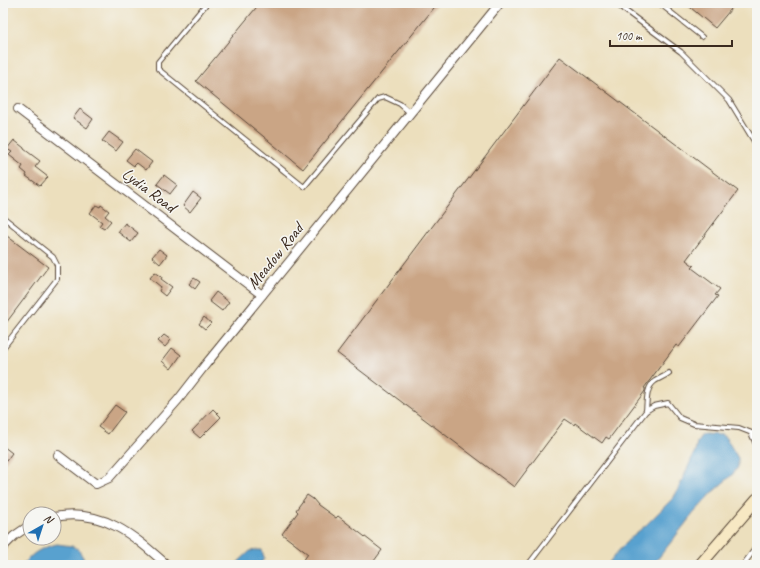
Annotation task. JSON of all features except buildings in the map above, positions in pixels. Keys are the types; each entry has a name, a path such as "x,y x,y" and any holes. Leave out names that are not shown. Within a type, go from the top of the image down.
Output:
{"street":[{"name":"Meadow Road","path":"58,455 96,484 109,478 178,400 500,3"},
{"name":"Lydia Road","path":"18,109 262,295"},
{"path":"700,565 755,504"},
{"path":"62,516 79,515 107,521 129,533 167,565"},
{"path":"3,547 22,530"}],"lane":[{"path":"207,3 158,62 158,69 304,187 378,99 385,97 400,104 410,113"},
{"path":"615,3 681,52 729,100 757,146"},
{"path":"659,3 702,38"},
{"path":"3,217 53,257 57,265 57,279 3,348"},
{"path":"646,411 648,389 651,384 669,373"},
{"path":"528,565 646,411 654,406 668,404 680,418 694,424 739,428 757,435"},
{"path":"751,433 754,442 757,445"},
{"path":"743,565 757,546"}],"water":[{"path":"704,434 722,435 726,438 738,458 738,467 693,514 653,565 607,565 631,537 645,526 674,497 695,451 697,442"},
{"path":"62,545 72,546 78,549 84,559 85,565 23,565 30,557 46,547 62,546"},
{"path":"262,550 264,558 260,565 235,565 250,551"}]}
